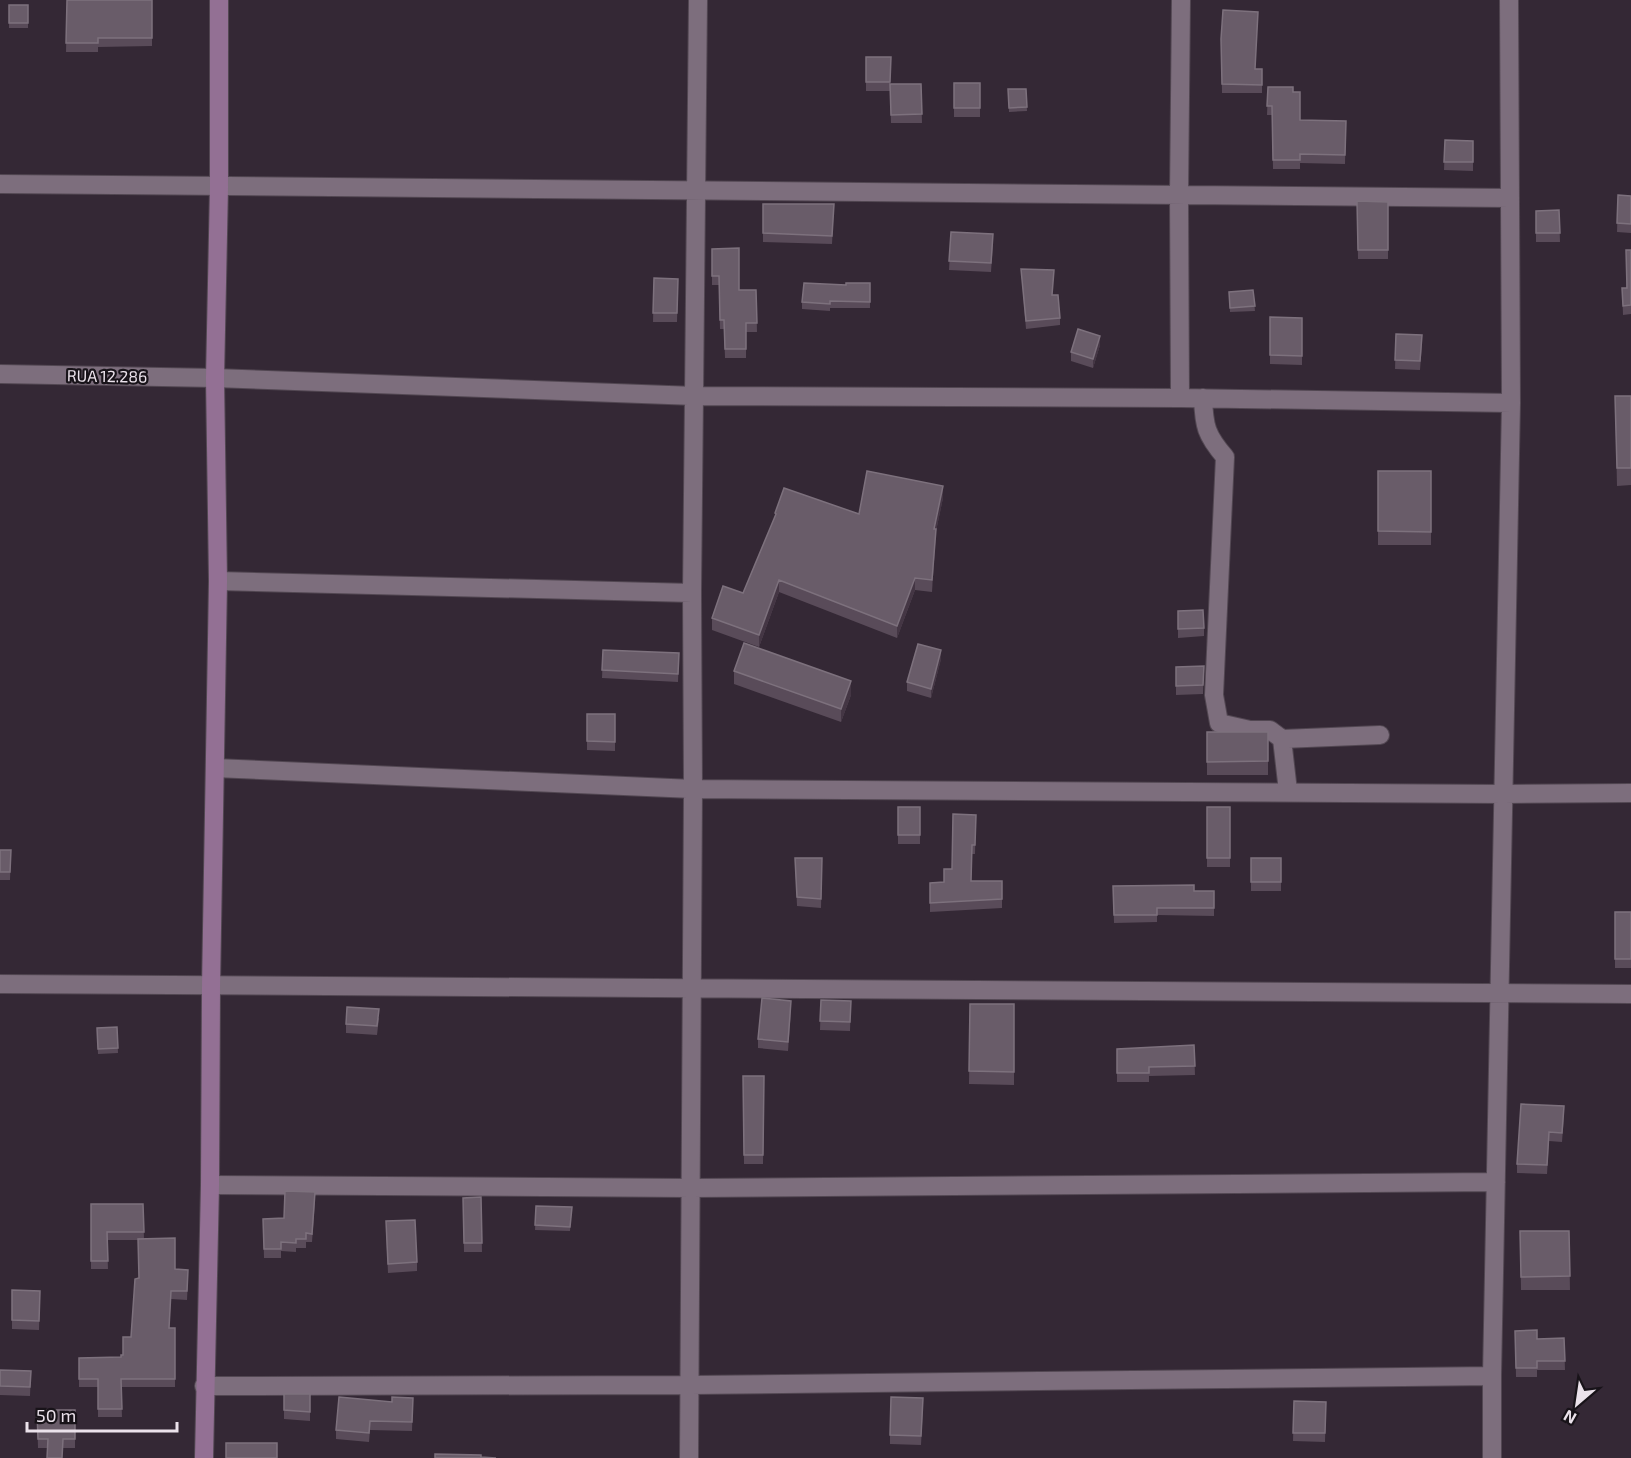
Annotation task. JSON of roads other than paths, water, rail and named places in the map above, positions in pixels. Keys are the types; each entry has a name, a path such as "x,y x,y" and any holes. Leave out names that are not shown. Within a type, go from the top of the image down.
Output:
{"street":[{"path":"204,1458 218,581 215,378 219,188 219,0"},
{"path":"689,1458 694,192 698,0"},
{"path":"1180,398 1181,0"},
{"path":"1492,1458 1511,403 1509,0"},
{"path":"0,184 219,188 1510,198"},
{"name":"RUA 12.286","path":"0,374 215,378 694,396 1203,398 1511,403"},
{"path":"1203,398 1204,421 1211,441 1225,457 1214,695 1219,723 1250,730 1270,730 1282,739 1380,735"},
{"path":"218,581 692,593"},
{"path":"1282,739 1288,791"},
{"path":"215,768 693,789 1631,793"},
{"path":"0,984 211,987 691,987 1500,995 1631,994"},
{"path":"210,1185 691,1188 1496,1182"},
{"path":"204,1386 691,1385 1492,1376"}]}
